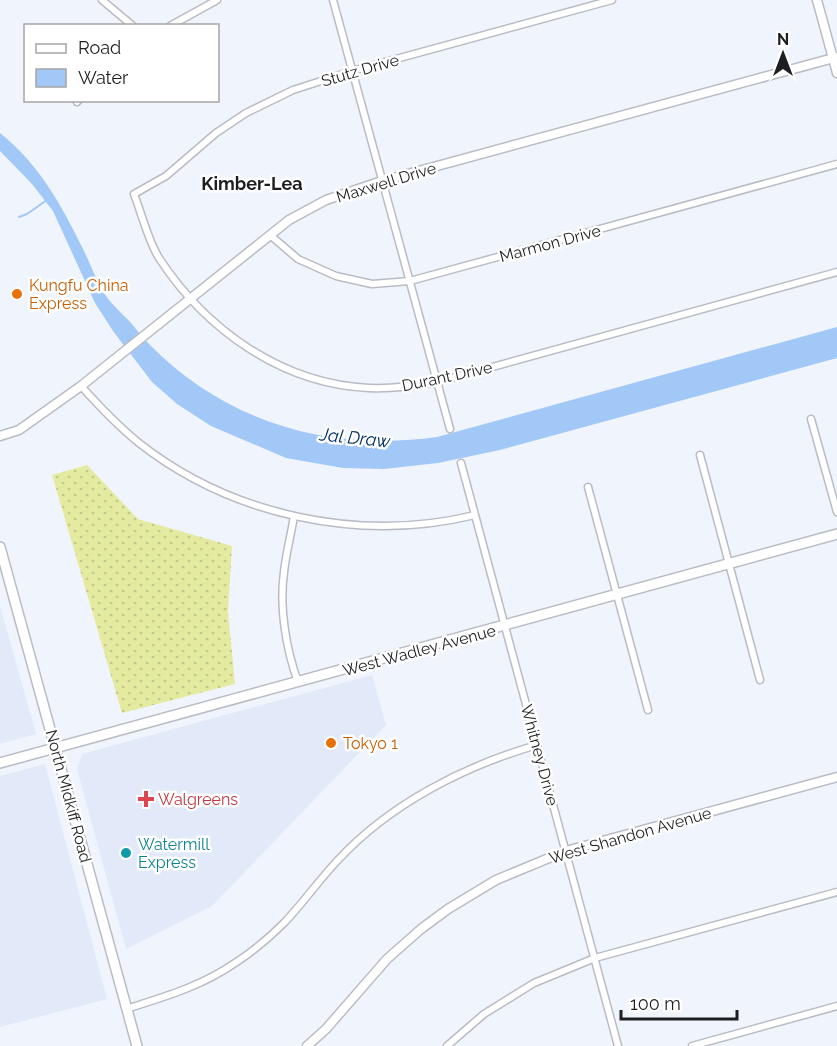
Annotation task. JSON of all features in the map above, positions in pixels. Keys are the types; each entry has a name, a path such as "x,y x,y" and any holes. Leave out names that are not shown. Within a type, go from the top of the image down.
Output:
{"main road":[{"name":"West Wadley Avenue","path":"0,763 837,534"},
{"name":"North Midkiff Road","path":"0,547 137,1046"}],"street":[{"path":"102,0 131,24"},
{"path":"174,24 217,0"},
{"path":"333,0 450,429"},
{"name":"Stutz Drive","path":"134,194 166,176 216,133 246,113 293,90 352,71 612,0"},
{"path":"817,0 835,57 837,73"},
{"name":"Maxwell Drive","path":"0,436 19,430 81,386 289,220 326,200 382,181 835,57"},
{"name":"Marmon Drive","path":"270,235 298,259 336,276 372,284 410,281 837,164"},
{"name":"Durant Drive","path":"134,194 158,256 213,323 248,349 300,374 334,384 369,388 404,388 438,382 837,272"},
{"path":"81,386 139,443 185,474 253,505 334,524 382,527 429,524 475,515"},
{"path":"812,419 837,512"},
{"path":"700,456 760,680"},
{"name":"Whitney Drive","path":"461,463 618,1046"},
{"path":"588,487 648,710"},
{"path":"294,516 284,574 284,612 291,660 298,683"},
{"path":"126,1009 188,989 235,964 284,923 339,859 380,823 417,797 450,778 537,745"},
{"name":"West Shandon Avenue","path":"307,1046 326,1029 387,959 421,929 448,909 496,880 566,851 837,777"},
{"path":"447,1046 484,1014 534,983 595,958 837,892"},
{"path":"692,1046 837,1006"}],"shaded area":[{"path":"0,606 36,734 0,744"},
{"path":"372,675 386,725 212,906 126,949 77,769 82,754"},
{"path":"45,764 107,999 0,1027 0,776"}],"green space":[{"path":"87,465 138,519 232,546 228,612 235,684 122,713 52,475"}],"water":[{"path":"0,133 27,159 49,187 76,234 103,291 146,341 179,371 211,394 246,412 282,426 319,435 358,440 397,441 437,437 837,327 837,358 500,450 438,463 384,469 343,468 286,458 211,426 177,404 152,382 95,303 53,211 32,184 0,151"}],"waterway":[{"path":"19,217 47,200"}],"place":[{"name":"Kungfu China Express","path":"17,294"},
{"name":"Tokyo 1","path":"331,743"},
{"name":"Walgreens","path":"146,799"},
{"name":"Watermill Express","path":"126,853"}],"district":[{"name":"Kimber-Lea","path":"252,184"}],"water label":[{"name":"Jal Draw","path":"355,438"}]}
